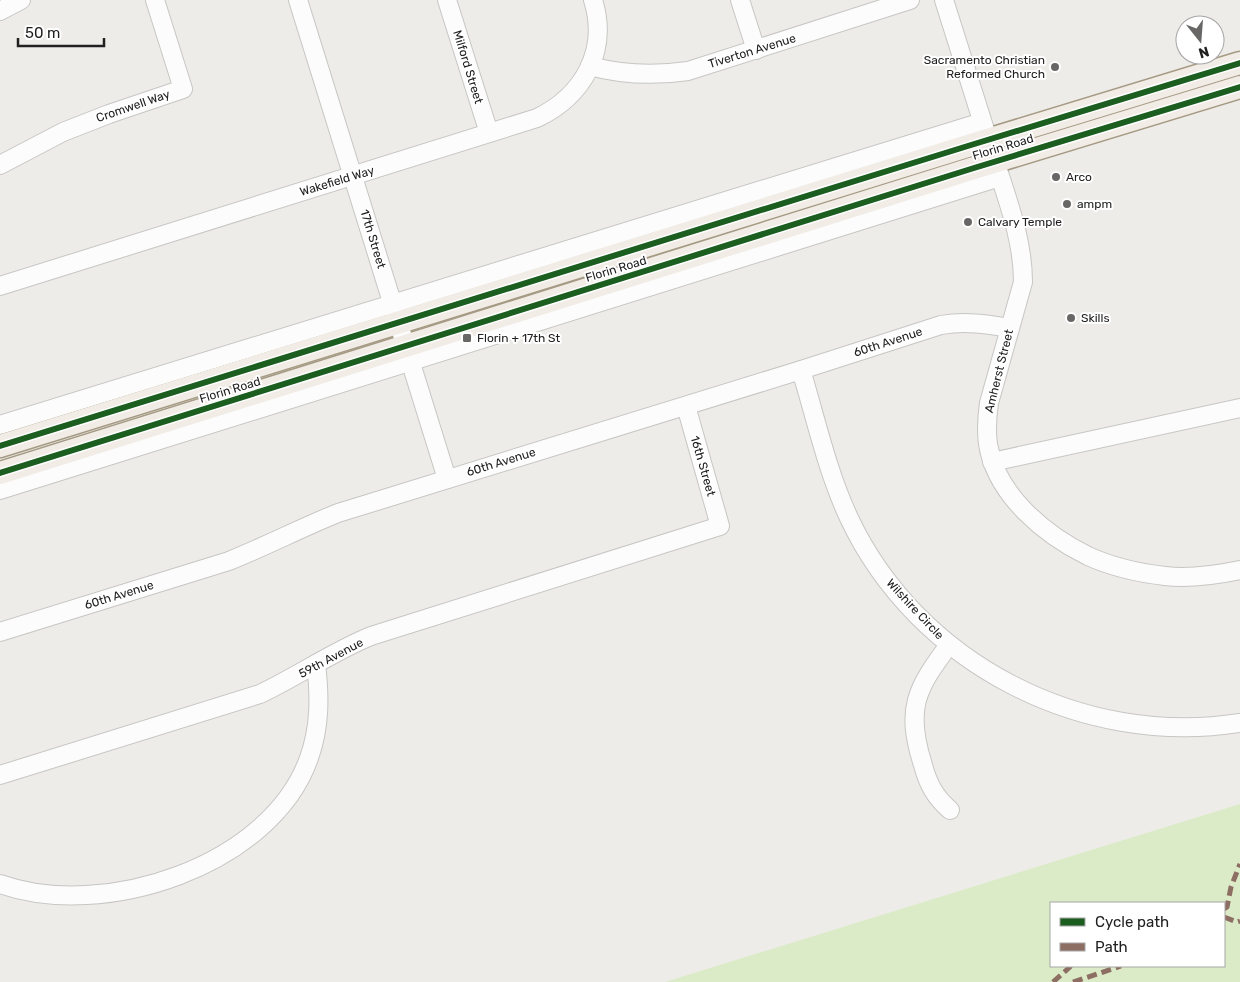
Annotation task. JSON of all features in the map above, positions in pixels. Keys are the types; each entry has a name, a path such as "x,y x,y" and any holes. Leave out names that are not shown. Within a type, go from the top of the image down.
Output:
{"main road":[{"name":"Florin Road","path":"0,446 396,313 985,131 1240,63"},
{"name":"Florin Road","path":"0,473 408,354 998,169 1240,87"}],"street":[{"path":"0,11 21,0"},
{"name":"Cromwell Way","path":"0,165 63,132 109,114 184,89 155,0"},
{"name":"17th Street","path":"298,0 447,479"},
{"name":"Milford Street","path":"447,0 489,133"},
{"name":"Wakefield Way","path":"0,286 549,113 575,92 590,66 597,40 598,24 593,0"},
{"path":"740,0 756,50"},
{"name":"Tiverton Avenue","path":"590,66 626,74 668,74 688,71 910,0"},
{"name":"Amherst Street","path":"944,0 1017,231 1023,270 1023,282 989,403 986,422 992,462 1000,479 1008,492 1026,512 1059,539 1089,556 1123,568 1167,577 1209,575 1240,570"},
{"name":"Florin Road","path":"0,425 396,313"},
{"name":"60th Avenue","path":"0,632 229,560 259,549 338,513 941,325 977,322 1010,328"},
{"name":"Florin Road","path":"0,490 408,354"},
{"name":"Wilshire Circle","path":"801,370 836,489 857,533 882,574 898,594 949,645 991,674 1026,693 1086,715 1124,723 1176,728 1240,723"},
{"name":"16th Street","path":"686,406 720,526"},
{"path":"992,462 1240,408"},
{"name":"59th Avenue","path":"0,775 260,694 288,681 349,645 371,636 720,526"},
{"path":"949,645 921,686 915,709 914,729 916,745 930,786 940,802 950,810"},
{"path":"0,884 31,892 71,895 90,895 130,890 162,882 186,872 238,844 280,808 292,792 309,758 318,722 319,690 316,664"}],"green space":[{"path":"1240,804 1240,982 665,982"}],"marked path":[{"path":"1225,908 1240,864"},
{"path":"1225,917 1237,922 1240,921"},
{"path":"1053,982 1070,967"},
{"path":"1073,982 1118,967"}],"cycle path":[{"path":"0,446 1240,63"},
{"path":"0,473 974,168 1240,87"}],"place":[{"name":"Sacramento Christian Reformed Church","path":"1055,67"},
{"name":"Arco","path":"1056,177"},
{"name":"ampm","path":"1067,204"},
{"name":"Calvary Temple","path":"968,222"},
{"name":"Skills","path":"1071,318"},
{"name":"Florin + 17th St","path":"467,338"}]}
